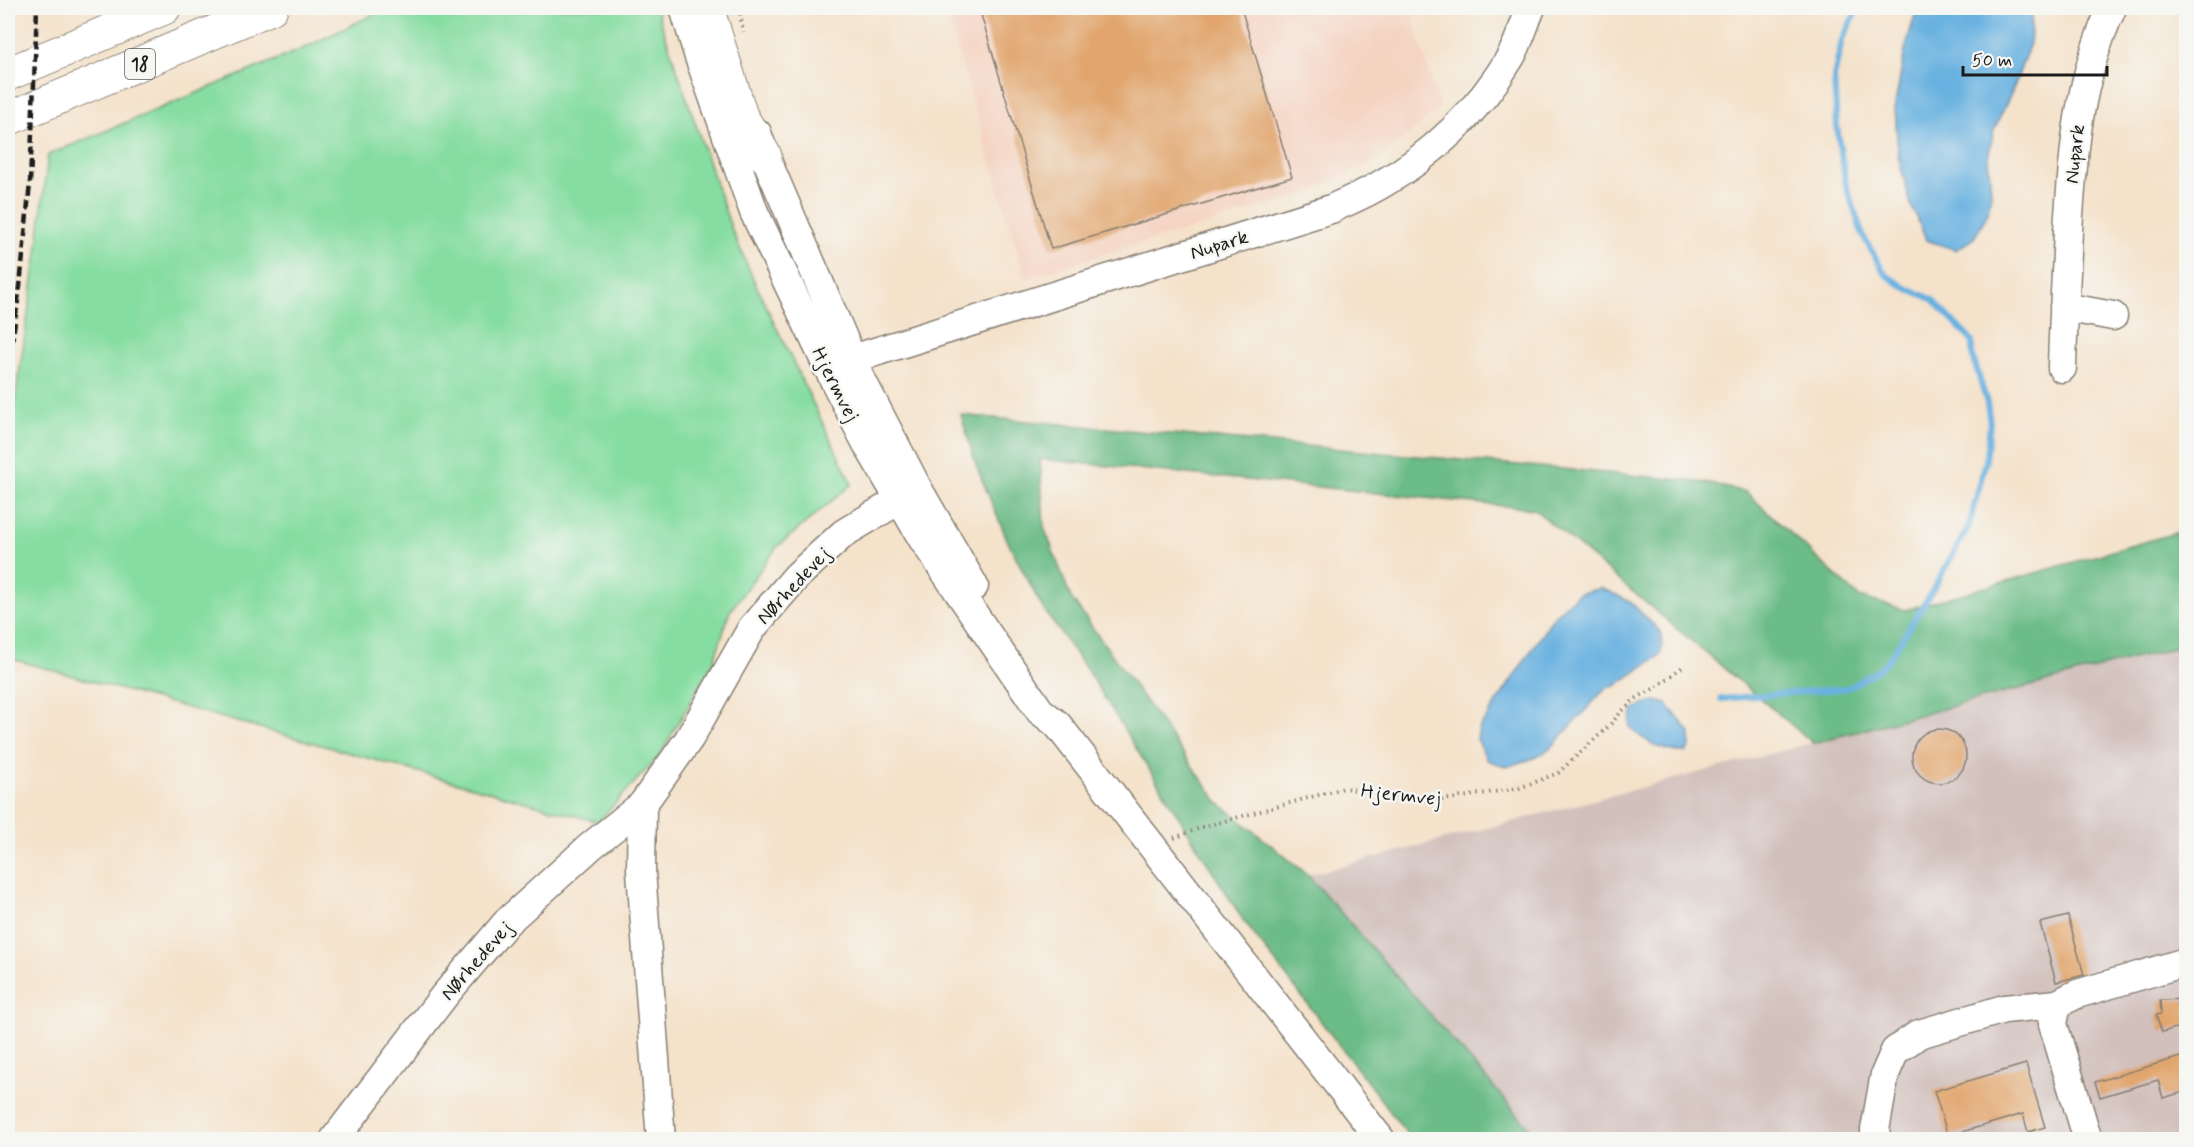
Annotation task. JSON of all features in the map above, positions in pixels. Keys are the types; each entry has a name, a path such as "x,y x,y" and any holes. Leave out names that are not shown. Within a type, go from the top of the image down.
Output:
{"main road":[{"name":"18","path":"8,74 164,8"},
{"name":"18","path":"8,119 271,8"},
{"path":"707,8 741,116 765,156"}],"street":[{"name":"Hjermvej","path":"684,8 754,212 840,363 908,494 948,579 1040,711 1057,724 1381,1140"},
{"name":"Hjermvej","path":"720,8 733,61 765,156 840,363"},
{"name":"Nupark","path":"840,363 1331,209 1382,184 1427,153 1463,120 1511,56 1531,8"},
{"name":"Nupark","path":"2062,368 2072,154 2083,88 2112,8"},
{"path":"2064,307 2113,315"},
{"name":"Nørhedevej","path":"334,1140 444,996 507,922 591,846 642,805 689,739 752,628 797,576 844,533 908,494"},
{"path":"642,805 641,871 661,1140"},
{"path":"1877,1140 1875,1130 1885,1074 1895,1051 1919,1034 2004,1009 2057,1004 2077,994 2187,962"},
{"path":"2057,1004 2053,1024 2088,1140"}],"path":[{"path":"739,8 744,34"},
{"name":"Hjermvej","path":"1156,851 1176,836 1344,788 1436,801 1519,788 1558,773 1635,699 1655,688 1684,665"}],"shaded area":[{"path":"945,8 1410,8 1440,108 1376,161 1304,195 1025,278"},
{"path":"2186,645 2186,1139 1539,1139 1308,875"}],"green space":[{"path":"387,8 656,8 731,228 852,484 777,547 730,611 714,661 660,755 598,822 8,658 8,449 37,253 48,155 302,49"},
{"path":"961,415 1696,481 1746,492 1859,597 1905,610 2186,530 2186,645 1813,743 1534,509 1040,459 1044,527 1071,598 1219,803 1308,875 1539,1139 1411,1139 1243,920 1089,673 1042,607 1009,544 977,468"}],"water":[{"path":"1917,8 2032,8 2030,43 2014,87 1994,130 1988,157 1991,193 1988,213 1974,238 1956,250 1926,240 1910,202 1898,156 1895,105 1905,50"},
{"path":"1601,588 1629,601 1661,632 1660,655 1615,686 1606,688 1550,749 1534,758 1506,767 1487,760 1477,739 1479,729 1554,616 1578,594"},
{"path":"1656,701 1667,704 1690,733 1690,745 1686,752 1671,751 1656,745 1630,727 1632,714 1637,708"}],"building":[{"path":"979,8 1241,8 1292,177 1051,249"},
{"path":"1934,729 1944,729 1954,733 1962,741 1966,756 1962,771 1954,779 1944,783 1934,783 1924,779 1916,771 1912,761 1912,751 1916,741 1924,733"},
{"path":"2068,916 2084,975 2056,982 2040,923"},
{"path":"2187,999 2187,1025 2162,1032 2156,1015 2161,1014 2160,1000"},
{"path":"2187,1055 2187,1091 2163,1098 2158,1080 2100,1097 2095,1082"},
{"path":"2026,1064 2045,1127 2028,1132 2023,1114 1948,1136 1934,1091"}],"waterway":[{"path":"1721,699 1848,688 1878,670 1889,659 1931,593 1969,526 1986,460 1990,423 1987,403 1972,354 1972,341 1932,299 1904,287 1885,274 1863,236 1846,185 1837,127 1834,77 1842,40 1858,8"}],"railway":[{"path":"8,371 20,286 30,183 37,8"}]}
